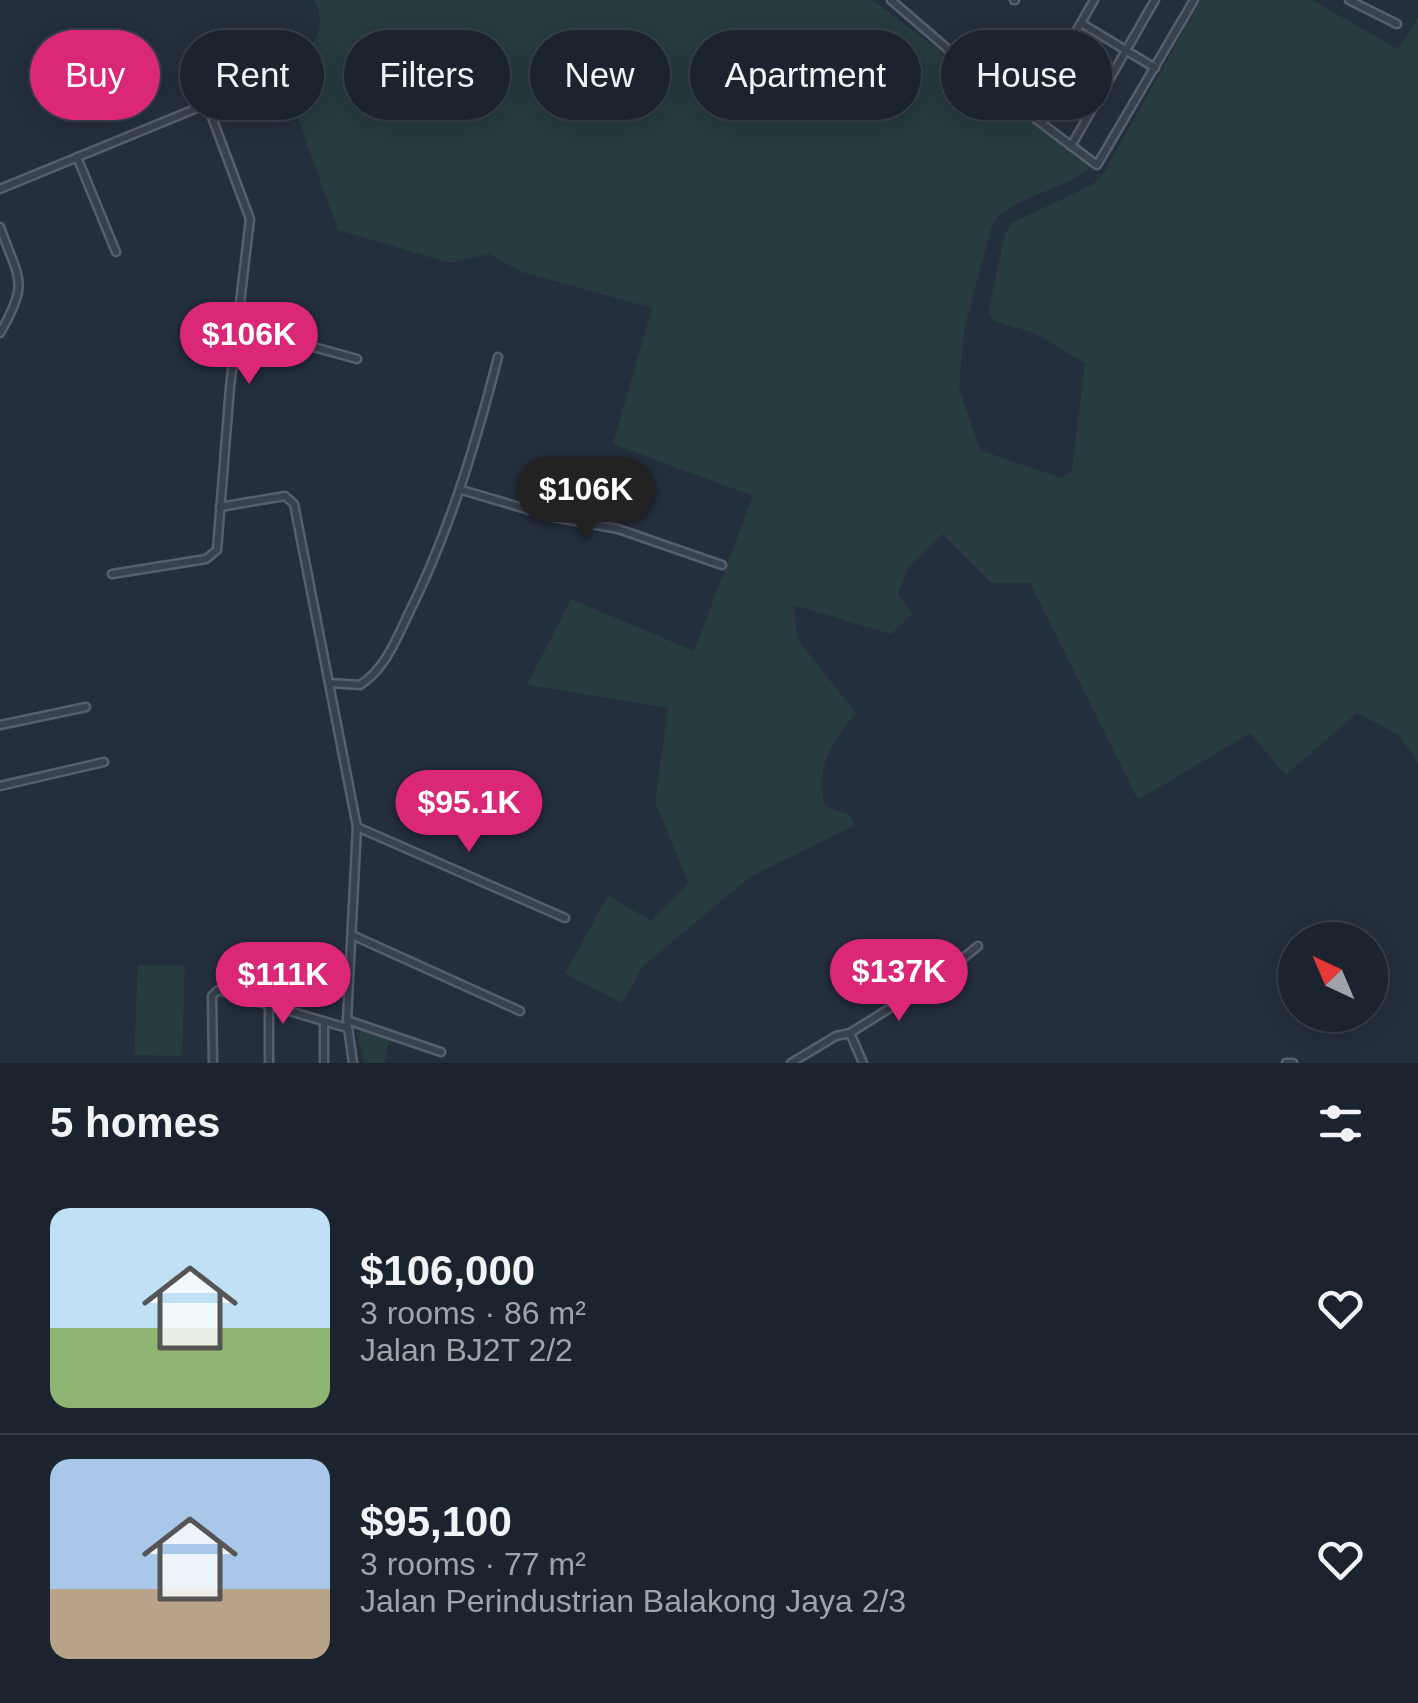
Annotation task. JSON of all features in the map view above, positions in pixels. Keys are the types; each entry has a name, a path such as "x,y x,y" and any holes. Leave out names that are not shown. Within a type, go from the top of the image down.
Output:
{"street":[{"path":"1077,30 1094,0"},
{"path":"1071,146 1155,0"},
{"path":"1037,120 1098,166 1194,0"},
{"path":"1348,0 1397,24"},
{"path":"892,1 941,43"},
{"path":"1081,23 1154,68"},
{"path":"0,189 180,115"},
{"path":"112,574 212,556 218,541 250,219 213,120"},
{"path":"77,158 116,252"},
{"path":"0,227 21,284 17,304 0,333"},
{"path":"238,326 357,358"},
{"path":"329,683 360,685 379,669 429,570 462,490 498,357"},
{"path":"462,490 553,517 618,529 722,566"},
{"path":"220,507 285,496 291,499 357,827 347,1024 352,1063"},
{"path":"0,724 86,707"},
{"path":"0,786 104,762"},
{"path":"357,827 565,918"},
{"path":"352,935 520,1011"},
{"path":"791,1063 836,1036 850,1034 943,975 978,946"},
{"path":"213,1063 212,996 222,990 324,1022 347,1024 441,1052"},
{"path":"269,1004 269,1063"},
{"path":"324,1022 324,1063"},
{"path":"850,1034 863,1063"}],"green space":[{"path":"315,0 872,0 912,30 690,30 690,120 921,120 921,37 941,52 941,120 1033,120 1093,165 1069,181 1016,205 993,222 964,329 959,388 980,450 1061,478 1072,471 1085,363 1034,333 994,321 988,313 1005,234 1011,223 1092,185 1103,174 1201,0 1312,0 1398,49 1418,18 1418,763 1399,735 1357,713 1286,775 1250,733 1138,800 1030,583 992,583 943,534 908,568 898,595 913,614 891,634 793,605 798,640 856,713 827,756 822,779 825,806 850,815 854,826 750,877 643,966 622,1003 565,974 608,895 651,921 688,883 655,802 668,708 527,685 571,599 694,651 753,496 613,444 652,308 522,272 489,254 450,263 338,230 298,120 324,120 324,30 319,30"},
{"path":"138,965 185,966 182,1056 134,1055"},
{"path":"357,1032 390,1037 384,1063 364,1063"}]}
